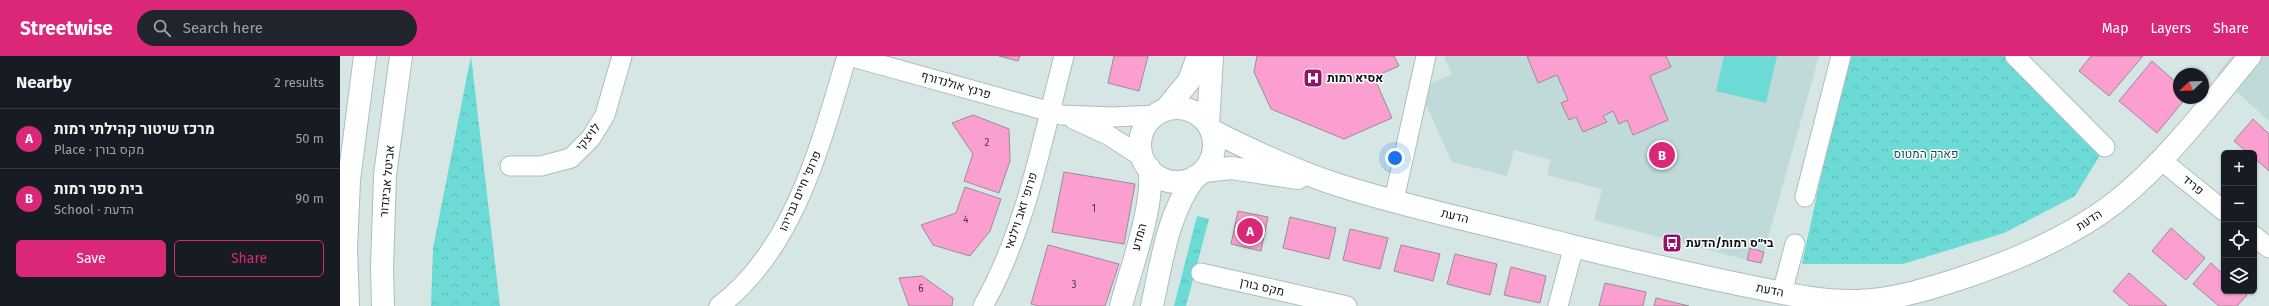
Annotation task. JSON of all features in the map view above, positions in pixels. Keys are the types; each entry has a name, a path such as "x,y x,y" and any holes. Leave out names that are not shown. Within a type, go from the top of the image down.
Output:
{"street":[{"path":"348,306 346,249 348,180 365,56"},
{"name":"אביטל אביגדור","path":"383,306 382,268 385,175 401,56"},
{"name":"לויצקי","path":"510,166 540,166 571,158 591,138 605,115 622,56"},
{"name":"פרנץ אולנדורף","path":"848,56 1056,113 1108,135 1146,163"},
{"name":"פרופ' חיים גבריהו","path":"719,306 733,296 777,242 817,155 848,56"},
{"name":"פרופ' זאב וילנאי","path":"983,306 997,281 1025,205 1056,113 1064,56"},
{"path":"1198,56 1189,81 1144,130 1141,139 1146,163 1165,180 1186,181 1200,174"},
{"path":"1152,306 1170,226 1177,206 1210,162 1214,152 1214,141 1210,128 1212,56"},
{"path":"1394,200 1426,56"},
{"path":"1805,197 1841,56"},
{"path":"2015,56 2105,147"},
{"name":"הדעת","path":"1200,174 1231,168 1336,184 1664,269 1816,299 1846,301 1886,299 1943,285 1971,275 2049,243 2084,224 2116,202 2161,160 2250,56"},
{"path":"1160,113 1184,109 1202,117 1210,128"},
{"name":"פרנץ אולנדורף","path":"1056,113 1113,117 1160,113"},
{"name":"הדעת","path":"1210,128 1238,144 1336,184"},
{"name":"פריד","path":"2161,160 2221,209"},
{"name":"המדע","path":"1121,306 1149,199 1151,179 1146,163"},
{"path":"2257,238 2269,248"},
{"path":"1782,293 1794,244"},
{"path":"1558,306 1574,246"},
{"name":"מקס בורן","path":"1201,273 1347,306"}],"shaded area":[{"path":"1444,56 1819,56 1764,252 1747,260 1594,220 1602,189 1547,175 1551,160 1514,150 1507,176 1452,162 1419,89 1452,74"},
{"path":"2232,56 2269,56 2269,121 2217,74"}],"green space":[{"path":"471,56 500,306 431,306 433,248"},
{"path":"1724,56 1777,56 1766,103 1716,91"},
{"name":"פארק המטוס","path":"1847,56 2015,56 2105,147 2075,196 2004,233 1903,264 1802,264"},
{"path":"1197,216 1209,219 1186,306 1174,306"}],"building":[{"path":"999,56 1020,56 1018,61"},
{"path":"1114,56 1148,56 1139,91 1108,83"},
{"path":"1257,56 1394,56 1399,66 1374,77 1392,118 1344,139 1271,109 1254,72"},
{"path":"1527,56 1666,56 1671,67 1650,76 1668,120 1633,135 1627,120 1619,124 1613,111 1603,116 1607,122 1583,132 1576,117 1569,120 1561,103 1568,100 1557,75 1538,83"},
{"path":"2091,56 2143,56 2109,96 2079,71"},
{"path":"2152,61 2173,80 2173,104 2181,104 2157,133 2119,101"},
{"path":"973,115 1009,129 1010,161 999,193 964,181 973,154 952,123"},
{"path":"2253,119 2269,134 2269,171 2257,161 2257,150 2244,150 2234,141"},
{"path":"1064,172 1135,184 1124,244 1052,232"},
{"path":"965,187 1001,199 990,231 970,256 933,245 921,225 956,213"},
{"path":"1238,211 1268,217 1261,251 1231,244"},
{"path":"1290,217 1336,228 1329,259 1283,248"},
{"path":"2171,228 2205,258 2186,280 2152,251"},
{"path":"1350,229 1388,238 1380,269 1343,260"},
{"path":"1048,245 1119,264 1105,306 1039,306 1031,304"},
{"path":"1401,245 1440,254 1433,281 1394,271"},
{"path":"1750,248 1764,252 1761,263 1747,260"},
{"path":"1455,254 1497,264 1490,295 1447,284"},
{"path":"2211,263 2221,272 2221,294 2247,295 2237,306 2219,306 2193,284"},
{"path":"1511,267 1546,276 1540,303 1504,295"},
{"path":"2129,273 2167,306 2130,306 2113,291"},
{"path":"922,276 953,298 952,306 909,306 899,278"},
{"path":"1605,283 1646,292 1643,306 1599,306"},
{"path":"1656,298 1689,306 1654,306"}],"place":[{"name":"אסיא רמות","path":"1313,78"},
{"name":"בית ספר רמות","path":"1662,155"},
{"name":"מרכז שיטור קהילתי רמות","path":"1250,231"},
{"name":"בי״ס רמות/הדעת","path":"1672,243"}]}
